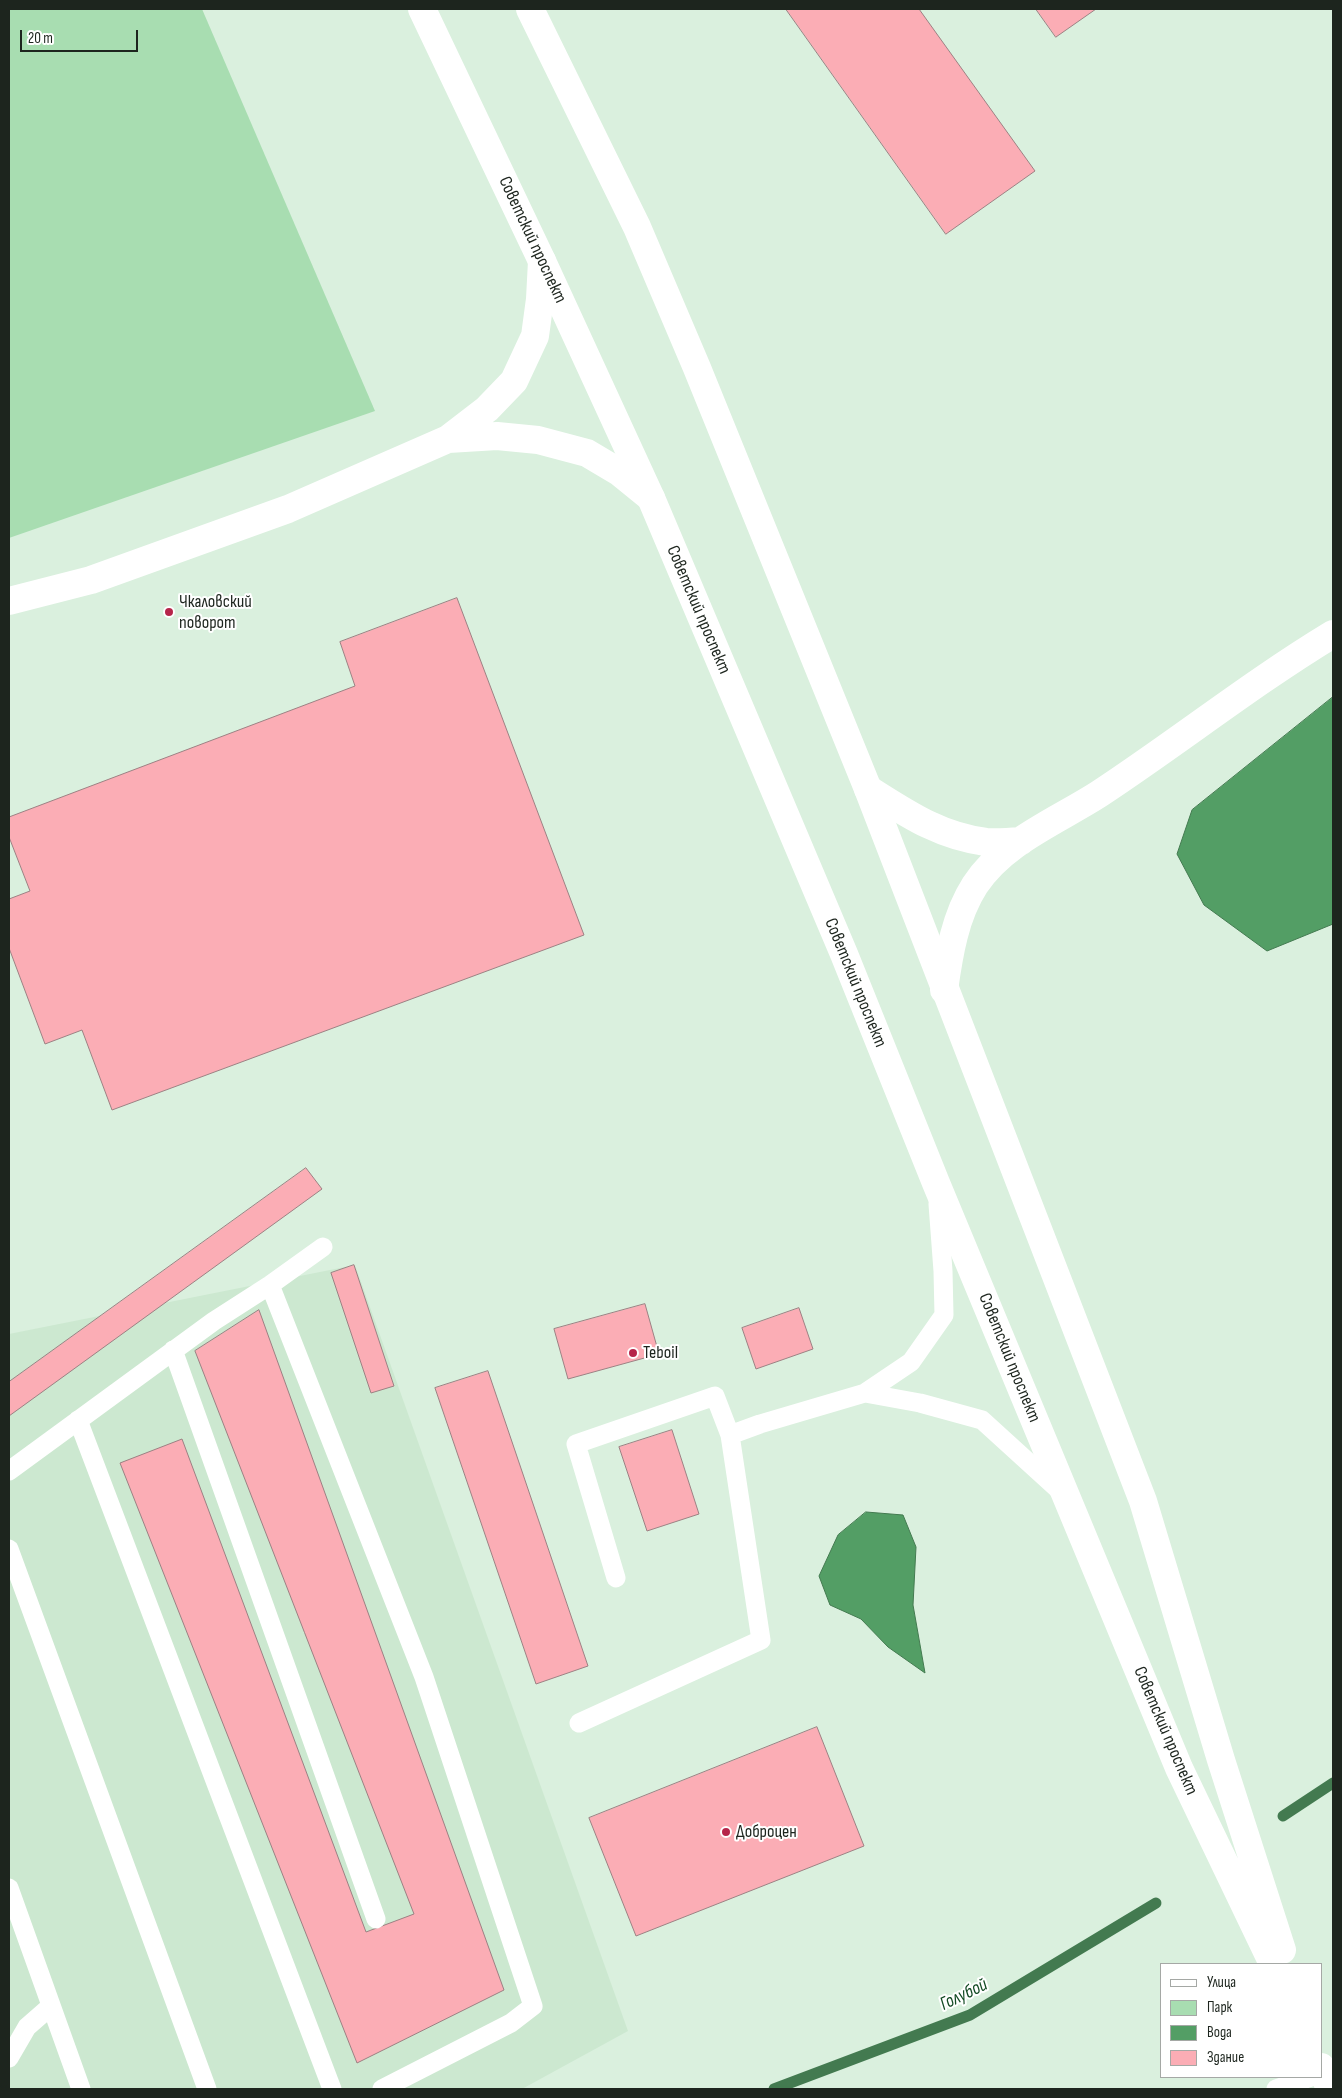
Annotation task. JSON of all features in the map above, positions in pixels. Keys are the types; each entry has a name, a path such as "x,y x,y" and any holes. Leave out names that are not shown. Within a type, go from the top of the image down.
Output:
{"main road":[{"name":"Советский проспект","path":"422,9 542,261 651,498 844,954 936,1183 1179,1768 1273,1963"},
{"path":"530,9 637,227 697,368 868,789 944,990 1143,1501 1221,1760 1286,1963"},
{"path":"9,600 100,576 288,509 448,439 487,409 514,381 535,336 540,299 542,261"},
{"path":"448,439 497,436 538,440 587,453 619,472 651,498"},
{"path":"944,990 951,947 961,914 975,885 994,863 1021,841 1099,794 1281,666 1333,634"},
{"path":"868,789 920,822 958,835 987,842 1021,841"}],"lane":[{"path":"730,1435 760,1424 864,1393 911,1362 944,1315 943,1271 936,1183"},
{"path":"9,1471 173,1350 323,1247"},
{"path":"270,1285 424,1677 533,2006 511,2023 382,2089"},
{"path":"173,1350 376,1919"},
{"path":"864,1393 920,1404 982,1420 1066,1497"},
{"path":"579,1723 761,1640 730,1435 715,1396 576,1444 616,1578"},
{"path":"78,1420 332,2089"},
{"path":"9,1549 207,2089"},
{"path":"9,1888 81,2089"},
{"path":"9,2058 27,2027 51,2006"},
{"path":"1276,2089 1314,2078"}],"shaded area":[{"path":"355,1265 628,2031 522,2089 9,2089 9,1334"}],"green space":[{"path":"9,9 202,9 375,411 9,538"}],"water":[{"path":"1333,697 1333,924 1267,951 1204,905 1177,854 1192,810"},
{"path":"866,1512 903,1515 916,1547 913,1605 925,1673 888,1647 861,1619 830,1605 819,1576 838,1535"}],"building":[{"path":"786,9 919,9 1035,171 946,234"},
{"path":"1036,9 1096,9 1056,37"},
{"path":"457,598 584,935 112,1110 82,1030 45,1044 9,948 9,899 30,891 9,837 9,817 355,686 340,642"},
{"path":"306,1168 322,1189 9,1416 9,1382"},
{"path":"354,1265 394,1386 371,1393 331,1273"},
{"path":"645,1304 659,1354 568,1379 554,1329"},
{"path":"799,1308 813,1349 756,1369 742,1328"},
{"path":"259,1310 504,1990 357,2063 120,1463 182,1439 366,1932 414,1914 195,1351"},
{"path":"488,1371 588,1666 536,1684 435,1388"},
{"path":"672,1430 699,1514 647,1531 619,1447"},
{"name":"Доброцен","path":"817,1727 864,1846 636,1936 589,1818"}],"waterway":[{"name":"Голубой","path":"1283,1816 1333,1783"},
{"name":"Голубой","path":"774,2089 970,2015 1156,1903"}],"place":[{"name":"Чкаловский поворот","path":"169,612"},
{"name":"Teboil","path":"633,1353"},
{"name":"Доброцен","path":"726,1832"}]}
